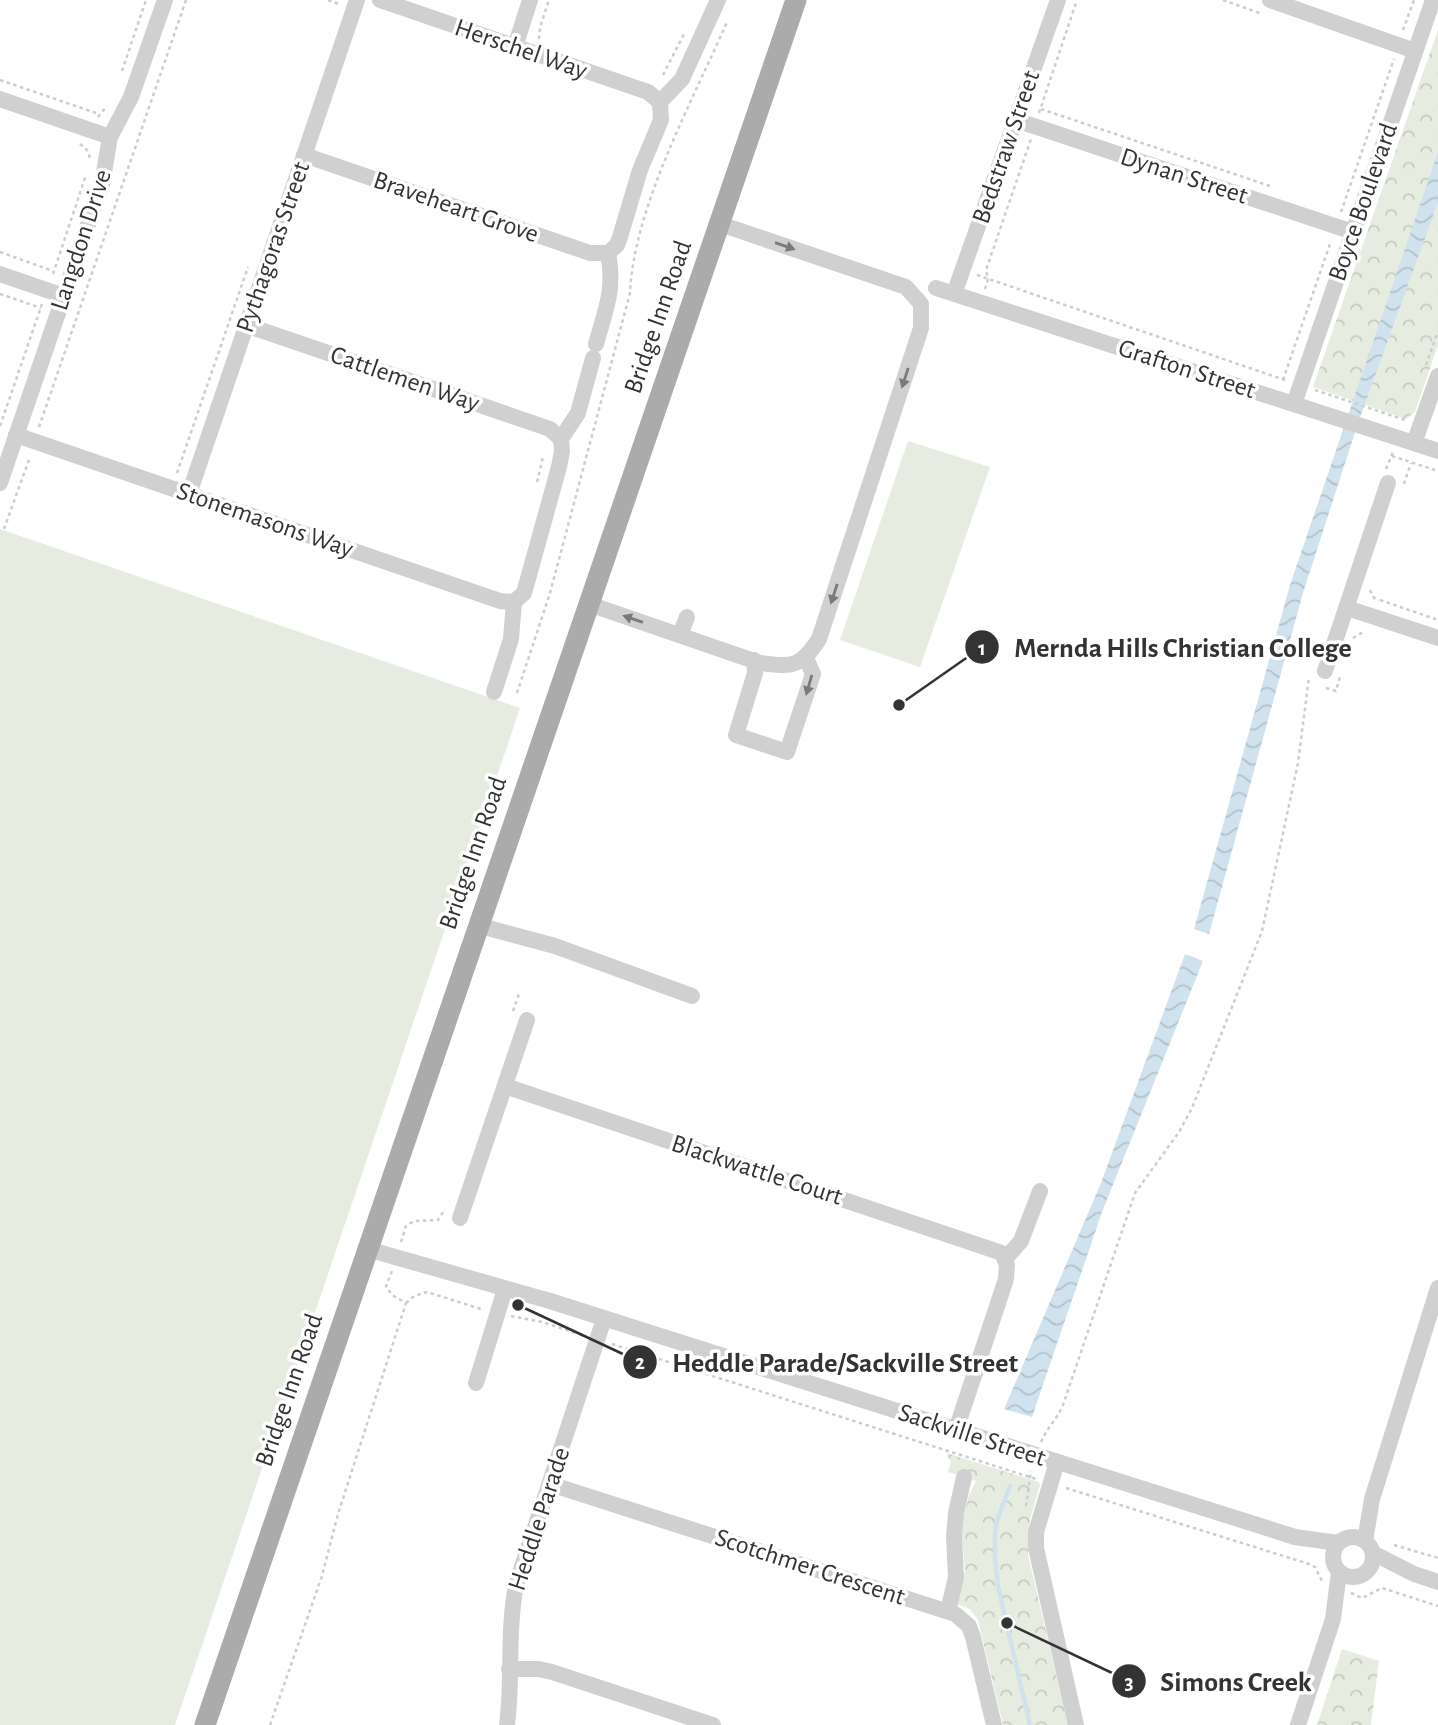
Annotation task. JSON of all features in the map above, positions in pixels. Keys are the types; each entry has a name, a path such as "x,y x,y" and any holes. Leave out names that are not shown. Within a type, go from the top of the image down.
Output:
{"main road":[{"name":"Bridge Inn Road","path":"205,1725 796,0"}],"street":[{"name":"Langdon Drive","path":"0,483 102,184 110,136 131,97 165,0"},
{"name":"Pythagoras Street","path":"188,494 357,0"},
{"name":"Herschel Way","path":"380,0 657,98"},
{"path":"515,47 530,0"},
{"path":"494,692 514,626 514,602 522,597 526,588 559,467 561,439 578,413 611,290 612,275 608,253 617,245 640,170 661,120 657,98 682,79 718,0"},
{"name":"Bedstraw Street","path":"954,294 1058,0"},
{"path":"1270,0 1415,51"},
{"name":"Boyce Boulevard","path":"1294,404 1433,0"},
{"path":"0,99 110,136"},
{"name":"Dynan Street","path":"1016,120 1353,232"},
{"name":"Braveheart Grove","path":"304,155 590,253 608,253"},
{"path":"589,604 754,660 785,666 806,658 819,639 922,328 921,304 906,287 720,224"},
{"path":"0,274 64,296"},
{"name":"Grafton Street","path":"936,288 1438,451"},
{"name":"Cattlemen Way","path":"246,325 550,429 561,439"},
{"path":"1414,443 1438,376"},
{"name":"Stonemasons Way","path":"16,435 500,601 514,602"},
{"path":"1319,670 1347,608 1386,477"},
{"path":"1347,608 1438,638"},
{"path":"680,635 687,617"},
{"path":"754,660 755,673 736,735 787,752 813,674 806,658"},
{"path":"477,925 555,946 692,996"},
{"path":"460,1218 505,1086 519,1019"},
{"name":"Blackwattle Court","path":"505,1086 998,1250 1006,1258"},
{"path":"956,1430 1006,1279 1006,1258 1021,1241 1040,1191"},
{"name":"Sackville Street","path":"367,1249 604,1318 1295,1537 1357,1544 1414,1574 1438,1582"},
{"path":"1357,1544 1438,1287"},
{"path":"476,1383 505,1289"},
{"name":"Heddle Parade","path":"507,1725 509,1631 516,1585 604,1318"},
{"path":"1057,1462 1036,1532 1036,1548 1076,1725"},
{"path":"948,1611 956,1577 954,1536 964,1477"},
{"name":"Scotchmer Crescent","path":"550,1484 948,1611 963,1619 969,1626 994,1725"},
{"name":"Sackville Street","path":"1295,1537 1336,1566 1345,1576 1414,1574"},
{"path":"1298,1725 1333,1619 1336,1566 1333,1554 1357,1544"},
{"path":"1333,1619 1372,1565 1357,1544"},
{"path":"509,1669 552,1672 713,1725"}],"path":[{"path":"120,77 146,0"},
{"path":"4,529 186,0"},
{"path":"534,54 549,0"},
{"path":"981,303 988,279 986,270 1077,0"},
{"path":"1283,380 1414,0"},
{"path":"517,693 554,580 630,293 630,274 653,190 732,11"},
{"path":"657,98 676,45 688,26"},
{"path":"0,80 99,114 111,103"},
{"path":"1041,109 1276,188"},
{"path":"87,150 90,163"},
{"path":"0,426 86,175"},
{"path":"0,252 54,271"},
{"path":"963,270 1394,417"},
{"path":"0,294 41,308"},
{"path":"1386,477 1392,456 1393,436 1409,413"},
{"path":"1392,456 1438,471"},
{"path":"1350,647 1354,636 1364,631 1369,632"},
{"path":"1307,682 1336,691 1343,669"},
{"path":"1026,1513 1029,1476 1048,1427 1063,1405 1135,1193 1179,1132 1192,1108 1262,931 1298,762 1307,682 1319,670"},
{"path":"519,994 519,1019"},
{"path":"406,1303 392,1296 386,1286 406,1226 414,1220 438,1220 447,1205"},
{"path":"270,1725 322,1576 338,1514 406,1303 414,1296 427,1292 498,1314 542,1322 1309,1564 1315,1567 1323,1586"},
{"path":"1387,1543 1438,1558"},
{"path":"1382,1588 1438,1606"}],"green space":[{"path":"1438,30 1438,345 1415,412 1406,419 1313,387"},
{"path":"908,441 990,467 920,667 840,640"},
{"path":"0,529 520,708 175,1725 0,1725"},
{"path":"946,1453 1039,1482 1030,1519 1028,1555 1068,1725 1003,1725 978,1620 970,1609 956,1604 965,1572 963,1519 976,1481 948,1472 951,1462"},
{"path":"1342,1649 1379,1661 1371,1725 1317,1725"}],"water":[{"path":"1438,152 1438,202 1359,420 1303,593 1209,934 1194,929 1290,585"},
{"path":"1185,954 1203,961 1102,1212 1032,1417 1004,1409 1101,1183"}],"waterway":[{"path":"1010,1486 997,1521 995,1559 998,1586 1030,1725"}],"place":[{"name":"Mernda Hills Christian College","path":"899,705"},
{"name":"Heddle Parade/Sackville Street","path":"518,1305"},
{"name":"Simons Creek","path":"1007,1623"}]}
